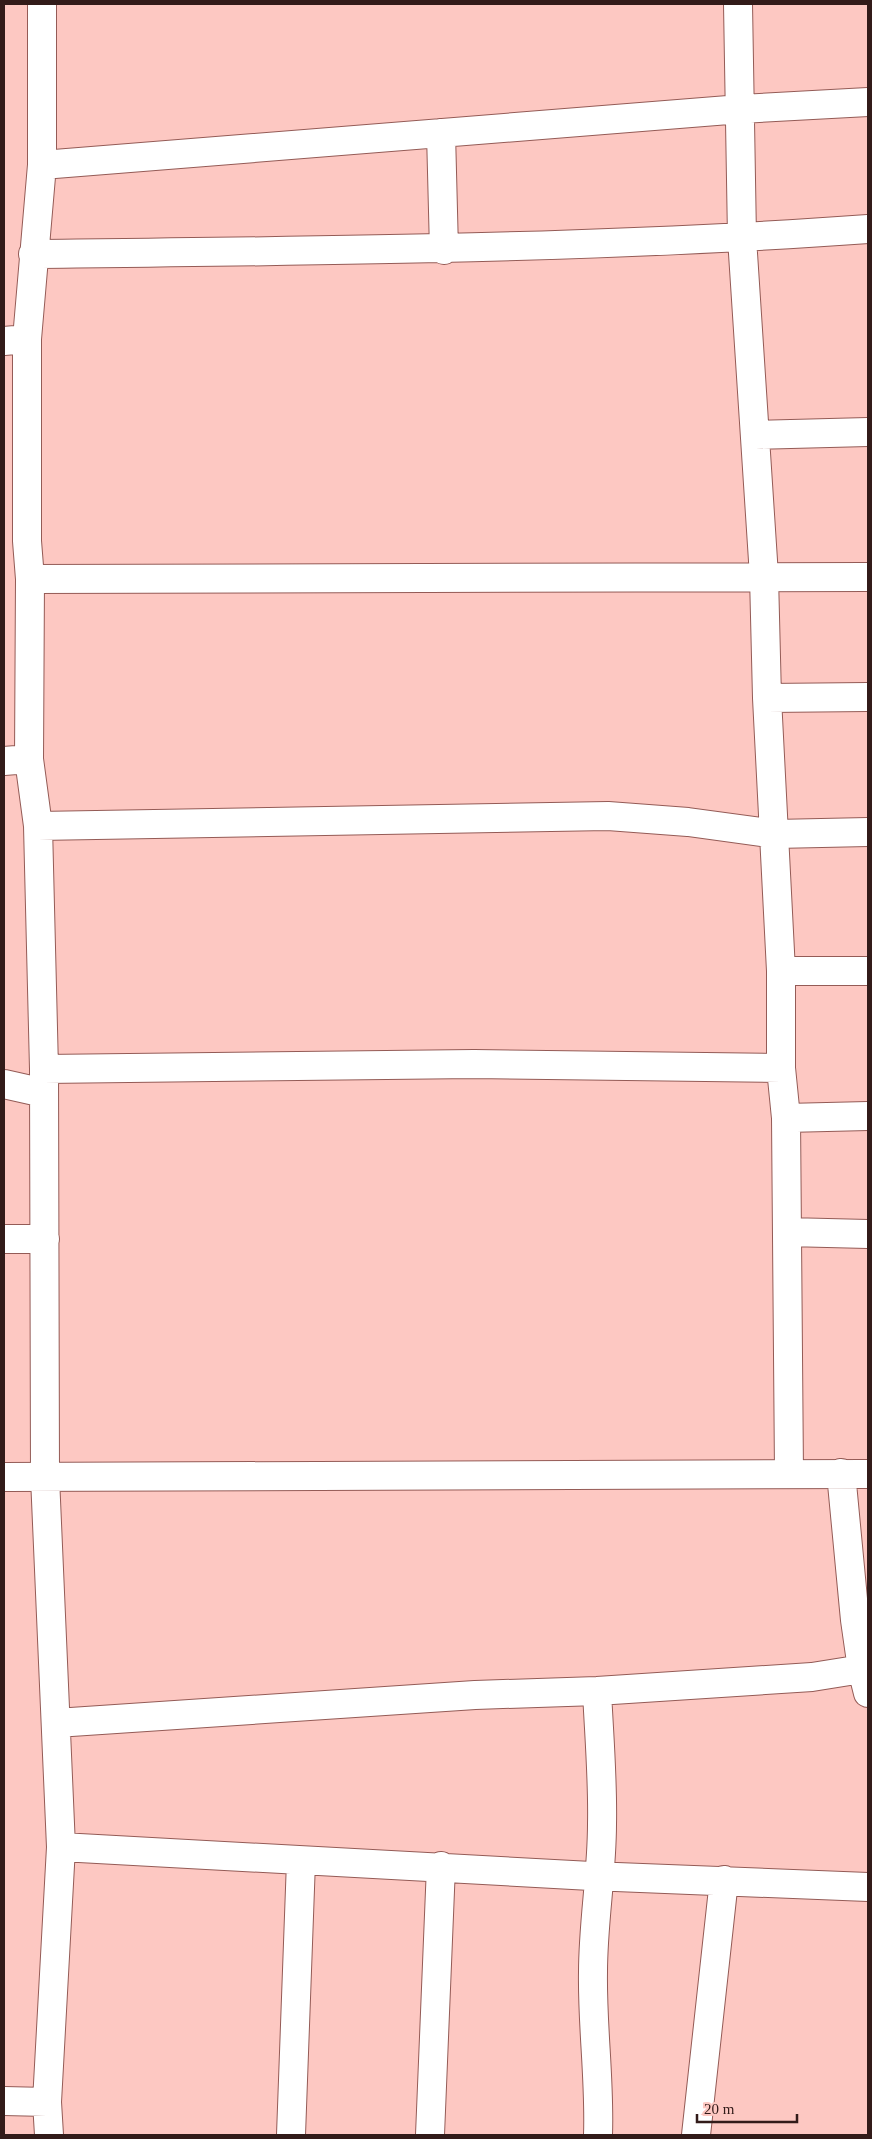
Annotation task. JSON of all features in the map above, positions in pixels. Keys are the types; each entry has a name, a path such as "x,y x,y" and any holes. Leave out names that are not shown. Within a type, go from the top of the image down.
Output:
{"street":[{"path":"42,4 42,165 33,254 16,340 16,541 30,579 16,760 38,826 46,1238 45,1477 61,1847 47,2102 49,2135"},
{"path":"738,4 742,238 764,576 767,698 781,971 781,1068 786,1118 789,1473"},
{"path":"42,165 740,109 868,102"},
{"path":"441,133 444,250"},
{"path":"33,254 444,250 742,238 868,229"},
{"path":"756,435 868,432"},
{"path":"30,579 868,577"},
{"path":"767,698 868,697"},
{"path":"38,826 608,816 688,822 775,834 868,832"},
{"path":"781,971 868,971"},
{"path":"4,1084 474,1064 781,1068"},
{"path":"786,1118 868,1116"},
{"path":"787,1232 868,1234"},
{"path":"4,1239 46,1238"},
{"path":"56,1723 475,1695 597,1691 812,1677 865,1681 855,1620 841,1472"},
{"path":"4,1477 841,1472 868,1474"},
{"path":"597,1691 602,1822 600,1876 595,1913 592,1971 599,2105 598,2135"},
{"path":"61,1847 600,1876 868,1887"},
{"path":"291,2135 301,1861"},
{"path":"430,2135 441,1866"},
{"path":"696,2135 724,1880"},
{"path":"4,2101 47,2102"}]}
